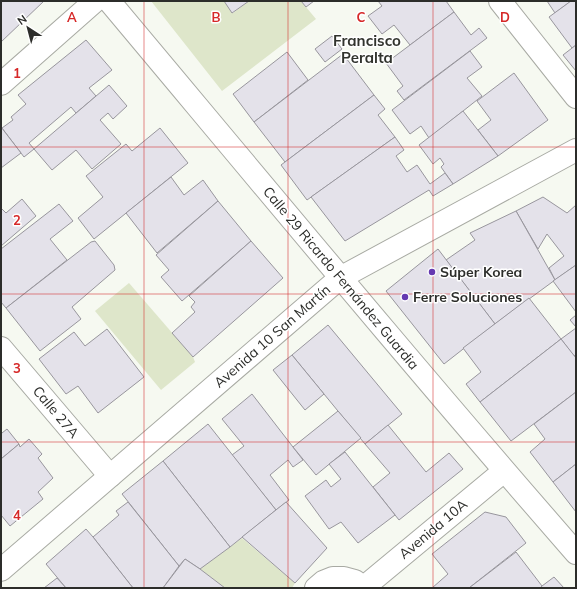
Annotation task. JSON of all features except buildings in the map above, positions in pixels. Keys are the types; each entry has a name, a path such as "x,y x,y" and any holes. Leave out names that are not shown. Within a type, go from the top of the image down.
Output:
{"street":[{"path":"1,84 95,1"},
{"name":"Calle 29 Ricardo Fernández Guardia","path":"109,1 340,278 504,471 576,553"},
{"path":"500,1 576,97"},
{"name":"Avenida 10 San Martín","path":"1,570 340,278 576,150"},
{"name":"Calle 27A","path":"1,348 110,476"},
{"name":"Avenida 10A","path":"363,588 504,471"},
{"path":"316,588 323,582 333,578 344,578 355,581 363,588"}],"green space":[{"path":"151,1 224,1 233,13 249,1 301,1 316,19 222,91"},
{"path":"129,283 193,357 195,362 161,390 95,311"},
{"path":"242,538 295,583 292,588 225,588 200,569"}],"place":[{"name":"Súper Korea","path":"432,272"},
{"name":"Ferre Soluciones","path":"405,297"}],"district":[{"name":"Francisco Peralta","path":"367,50"}]}
